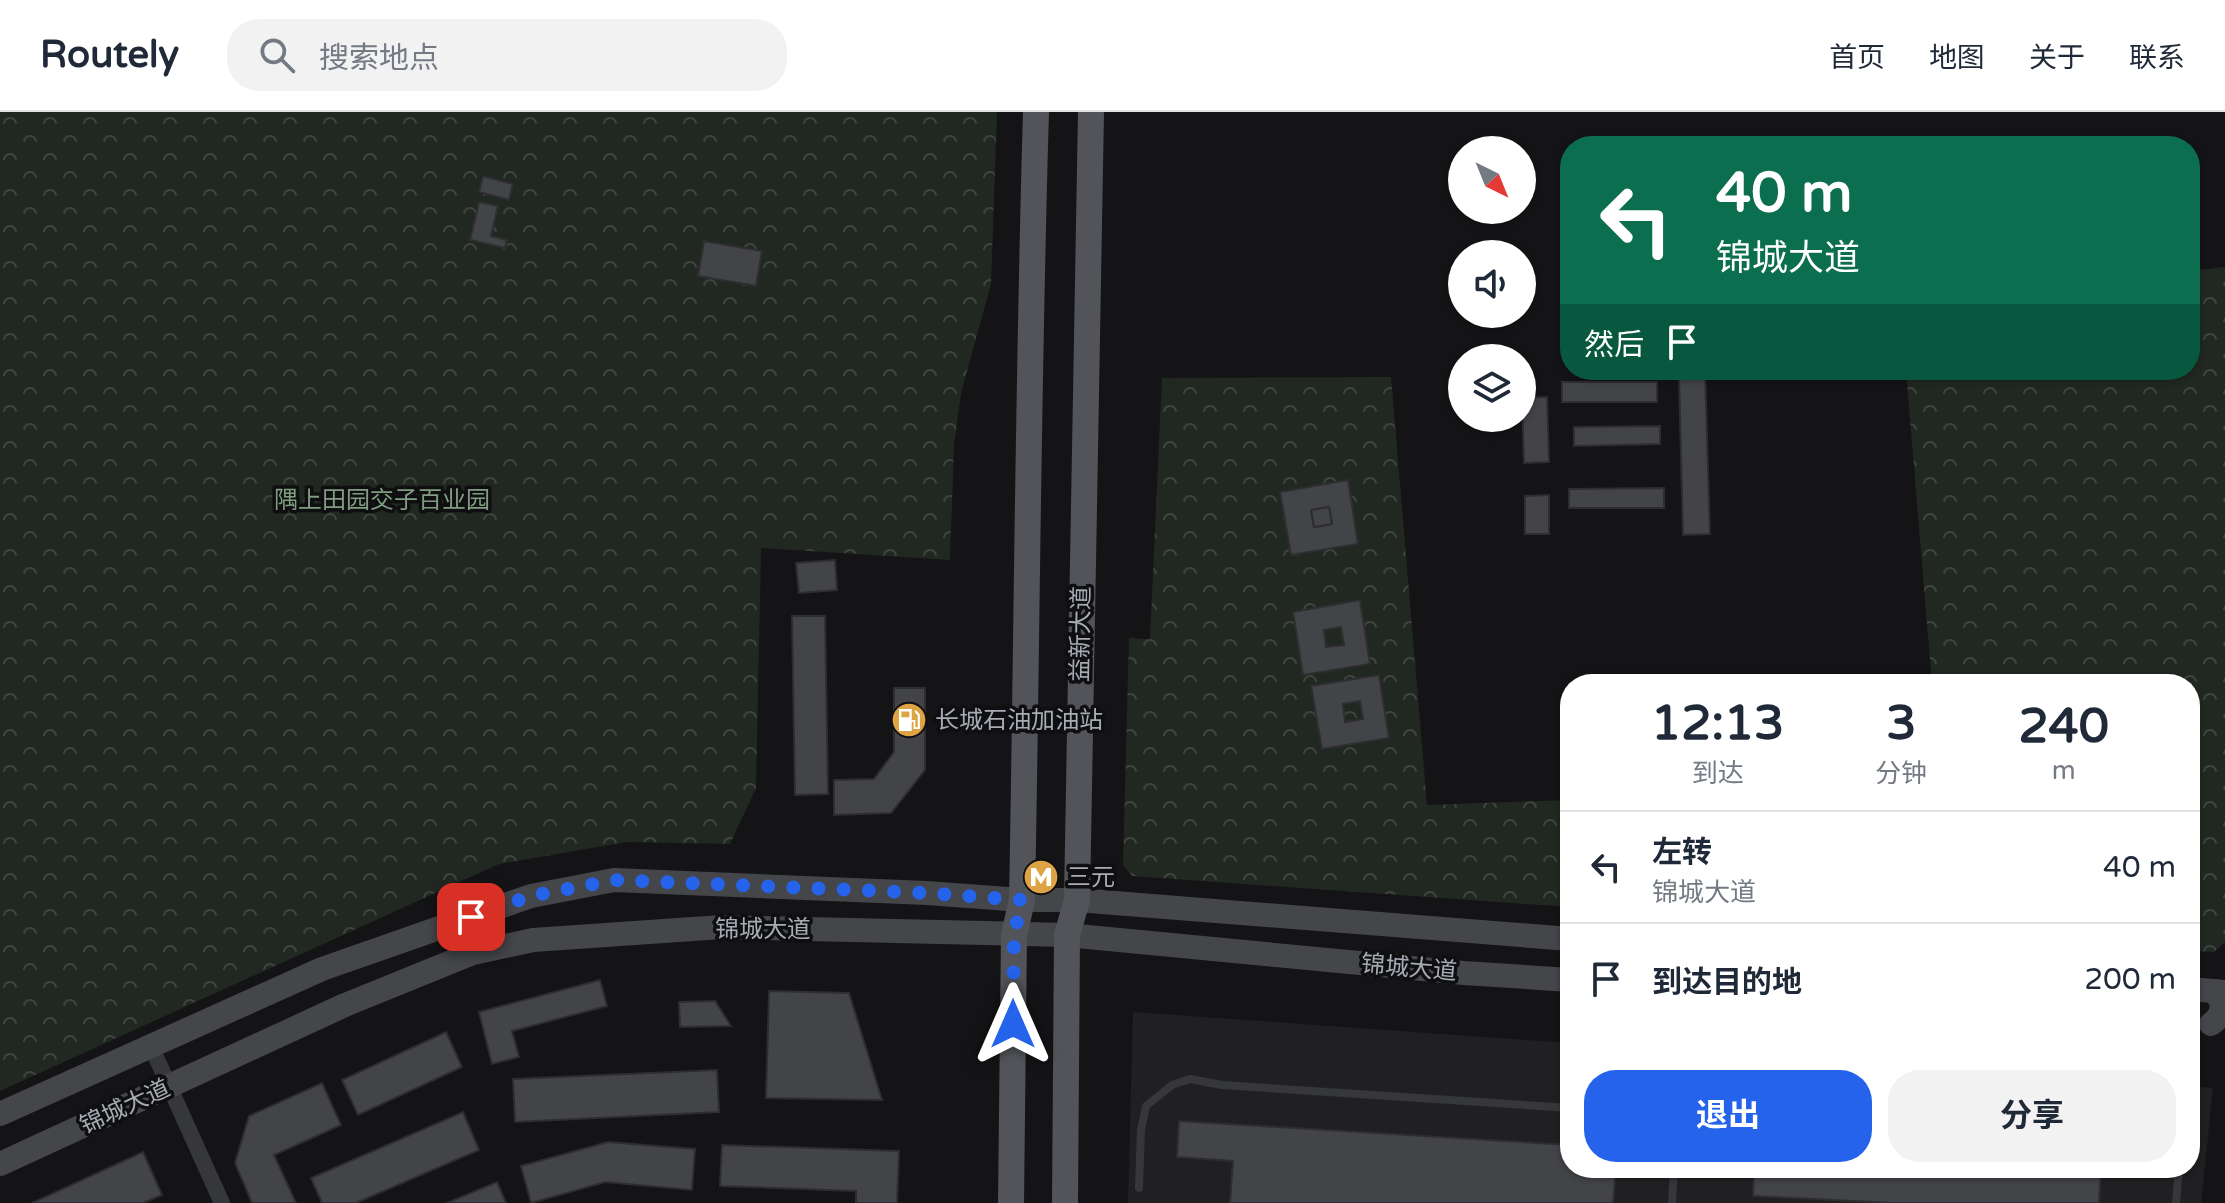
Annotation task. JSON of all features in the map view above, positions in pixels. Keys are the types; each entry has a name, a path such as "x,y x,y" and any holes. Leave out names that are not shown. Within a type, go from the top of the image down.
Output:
{"main road":[{"path":"1011,1203 1014,935 1022,900 1031,434 1029,353 1036,112"},
{"name":"益新大道","path":"1065,1203 1067,935 1077,900 1091,112"},
{"name":"锦城大道","path":"0,1114 322,969 531,896 614,880 1077,900 1560,938"},
{"name":"锦城大道","path":"0,1164 345,1005 473,953 533,940 722,927 1067,935 1560,979"},
{"path":"2209,1024 2218,1019 2222,1012 2222,1003 2210,991"}],"street":[{"path":"151,1046 222,1203"}],"lane":[{"path":"1139,1188 1141,1130 1146,1106 1172,1085 1190,1079 1237,1086 1560,1107"},
{"path":"1672,1203 1673,1178"},
{"path":"2176,1203 2178,1178"}],"shaded area":[{"path":"1133,1012 1560,1042 1560,1178 2200,1178 2200,1087 2213,1088 2201,1203 1128,1203"}],"green space":[{"name":"隅上田园交子百业园","path":"0,112 997,112 991,284 961,393 954,445 950,560 761,548 756,788 730,844 627,842 499,864 0,1091"},
{"path":"2225,267 2225,942 2214,952 2200,951 2200,674 1931,674 1907,380 2200,380 2200,270"},
{"path":"1391,377 1427,805 1560,800 1560,906 1132,876 1123,865 1129,638 1150,639 1162,378"}],"building":[{"path":"483,176 513,184 509,200 479,192"},
{"path":"479,202 498,206 491,236 507,240 505,248 470,240"},
{"path":"704,241 762,251 756,286 698,276"},
{"path":"1679,380 1705,380 1710,534 1683,535"},
{"path":"1562,382 1657,382 1657,402 1562,402"},
{"path":"1536,397 1547,397 1549,462 1524,463 1523,432 1536,432"},
{"path":"1660,426 1660,444 1574,446 1574,427"},
{"path":"1348,480 1358,544 1291,555 1280,492","holes":["1329,507 1332,524 1314,527 1311,510"]},
{"path":"1664,488 1664,508 1569,508 1569,489"},
{"path":"1549,495 1549,534 1525,534 1525,496"},
{"path":"1329,507 1332,524 1314,527 1311,510"},
{"path":"835,560 837,590 799,593 796,563"},
{"path":"1360,600 1370,664 1303,675 1293,612","holes":["1341,627 1344,645 1326,647 1324,630"]},
{"path":"792,616 825,616 828,794 795,795"},
{"path":"1379,675 1389,738 1322,749 1311,686","holes":["1360,701 1363,719 1345,722 1343,704"]},
{"name":"长城石油加油站","path":"894,688 925,688 925,770 891,813 834,815 834,780 874,779 894,752"},
{"path":"600,980 607,1006 512,1031 519,1057 492,1064 479,1012"},
{"path":"769,991 849,993 882,1100 766,1098"},
{"path":"715,1001 731,1026 680,1027 679,1002"},
{"path":"446,1032 462,1067 358,1115 342,1080"},
{"path":"717,1070 719,1112 515,1122 513,1079"},
{"path":"322,1083 341,1125 274,1155 296,1203 252,1203 235,1163 249,1116"},
{"path":"463,1112 479,1150 356,1203 322,1203 311,1178"},
{"path":"1179,1121 1560,1144 1560,1178 1615,1178 1613,1203 1230,1203 1233,1161 1177,1157"},
{"path":"608,1142 695,1149 692,1190 605,1182 531,1203 521,1166"},
{"path":"722,1145 899,1151 897,1203 856,1203 856,1191 720,1186"},
{"path":"143,1152 162,1195 143,1203 32,1203"},
{"path":"1754,1178 2100,1178 2099,1203 1894,1203 1753,1196"},
{"path":"497,1182 506,1203 447,1203"}],"place":[{"name":"长城石油加油站","path":"909,720"},
{"name":"三元","path":"1041,877"}],"route":[{"path":"471,917 531,896 614,880 1022,900 1014,935 1013,1024"}]}
